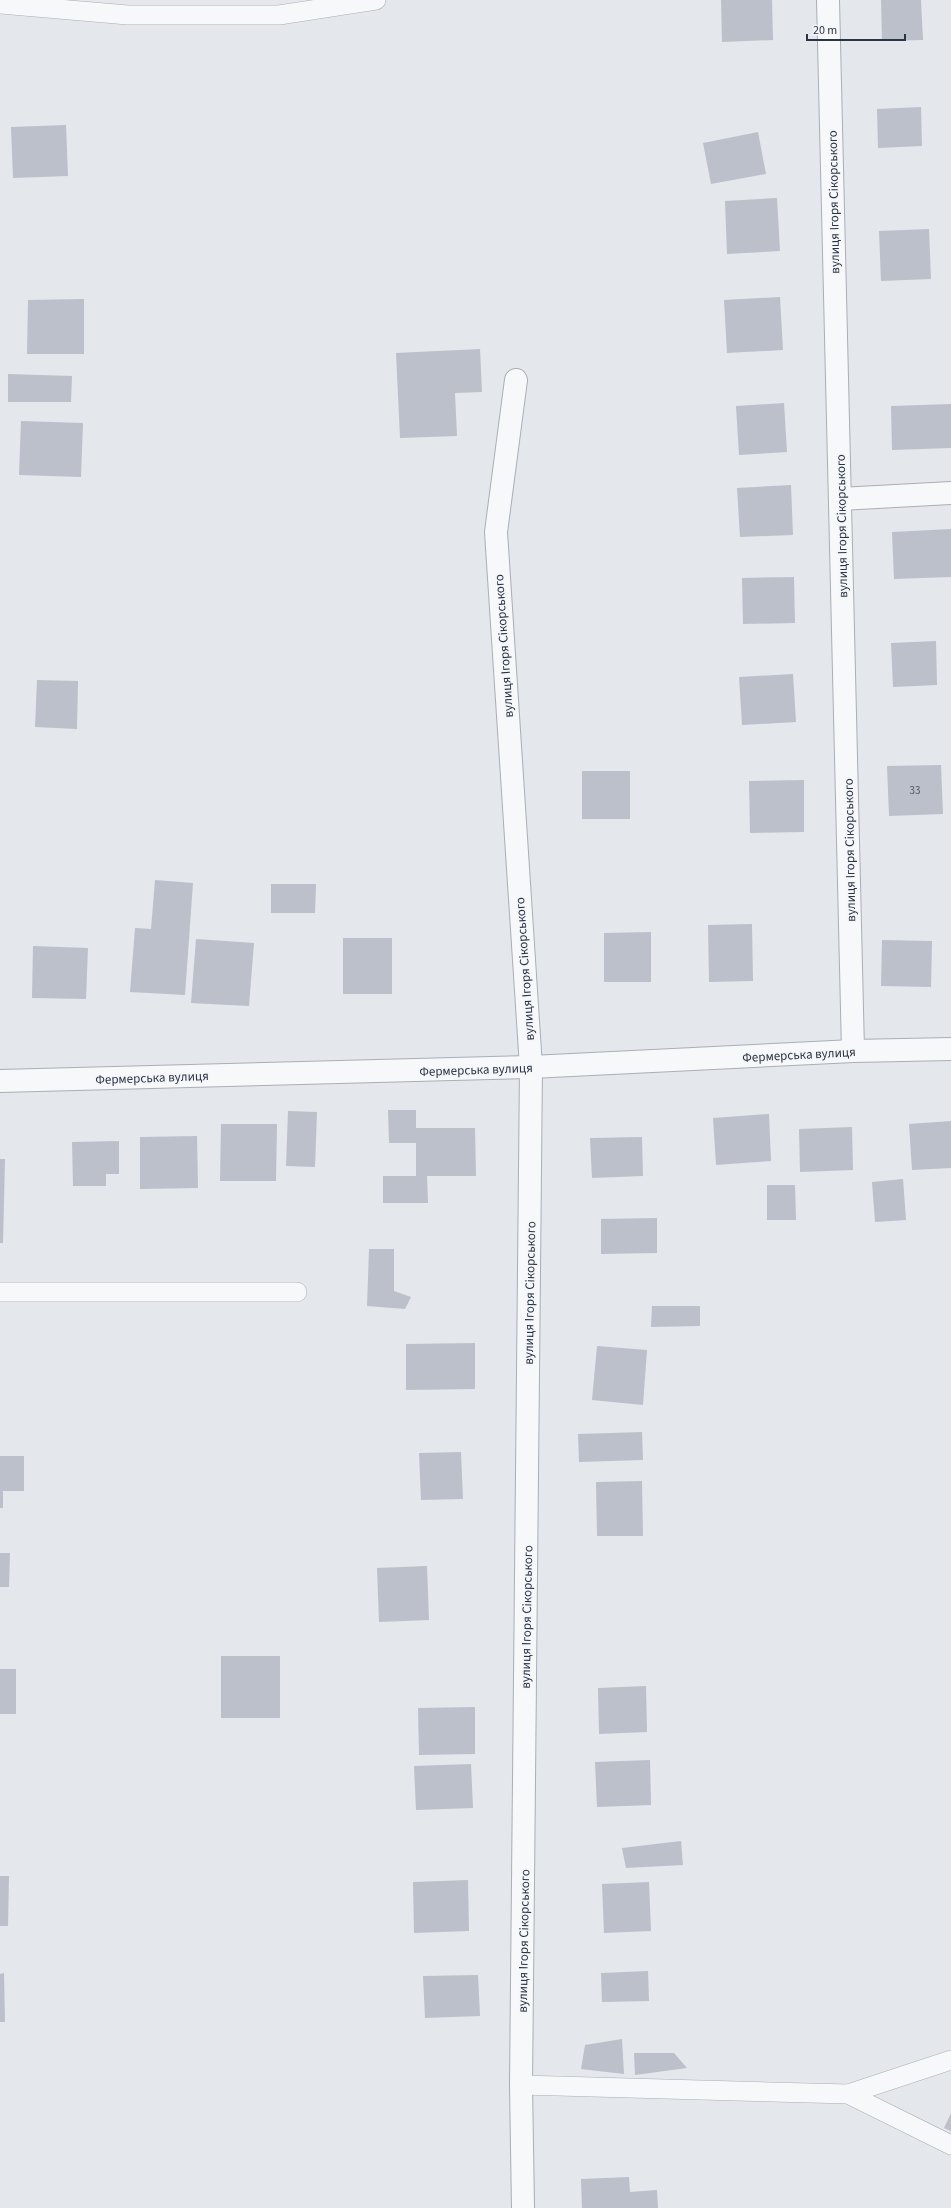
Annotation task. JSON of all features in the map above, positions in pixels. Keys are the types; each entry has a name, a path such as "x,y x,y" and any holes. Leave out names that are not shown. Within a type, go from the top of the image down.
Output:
{"street":[{"name":"вулиця Ігоря Сікорського","path":"828,0 853,1052"},
{"name":"вулиця Ігоря Сікорського","path":"516,380 496,532 531,1067 521,2085 523,2208"},
{"path":"840,499 951,493"},
{"name":"Фермерська вулиця","path":"0,1081 531,1067 951,1049"}],"lane":[{"path":"0,4 128,15 279,15 376,0"},
{"path":"0,1292 297,1292"},
{"path":"521,2085 848,2094 951,2060"},
{"path":"848,2094 951,2145"}],"building":[{"path":"721,0 772,0 773,40 722,42"},
{"path":"881,0 921,0 923,40 882,41"},
{"path":"921,107 922,146 878,148 877,109"},
{"path":"66,125 68,176 13,178 11,127"},
{"path":"758,132 766,174 711,184 703,143"},
{"path":"777,198 780,251 727,254 725,201"},
{"path":"929,229 931,279 881,281 879,231"},
{"path":"780,297 783,350 727,353 724,300"},
{"path":"84,299 84,354 27,354 28,300"},
{"path":"480,349 482,392 455,393 457,436 400,438 396,353"},
{"path":"8,374 72,376 71,402 8,402"},
{"path":"784,403 787,452 739,455 736,406"},
{"path":"951,404 951,448 892,450 891,406"},
{"path":"21,421 83,423 81,477 19,475"},
{"path":"791,485 793,535 740,537 737,488"},
{"path":"951,529 951,577 894,579 892,532"},
{"path":"794,577 795,623 743,624 742,578"},
{"path":"936,641 937,685 893,687 891,643"},
{"path":"793,674 796,722 742,725 739,677"},
{"path":"37,680 78,681 77,729 35,727"},
{"path":"941,765 943,814 889,816 887,766"},
{"path":"582,771 630,771 630,819 582,819"},
{"path":"804,780 804,832 750,833 749,781"},
{"path":"155,880 193,883 185,995 130,992 135,928 151,929"},
{"path":"271,884 316,884 315,913 271,913"},
{"path":"752,924 753,981 709,982 708,925"},
{"path":"651,932 651,982 604,982 604,933"},
{"path":"343,938 392,938 392,994 343,994"},
{"path":"196,939 254,943 249,1006 191,1003"},
{"path":"882,940 932,941 931,987 881,986"},
{"path":"33,946 88,948 86,999 32,998"},
{"path":"388,1110 416,1110 416,1128 475,1128 476,1176 427,1176 428,1203 383,1203 383,1176 416,1176 416,1143 389,1143"},
{"path":"288,1111 317,1112 315,1167 286,1166"},
{"path":"769,1114 771,1161 716,1165 713,1118"},
{"path":"951,1121 951,1168 912,1170 909,1124"},
{"path":"221,1124 277,1124 276,1181 220,1181"},
{"path":"852,1127 853,1170 800,1172 799,1129"},
{"path":"197,1136 198,1188 140,1189 140,1137"},
{"path":"642,1137 643,1176 592,1178 590,1138"},
{"path":"119,1141 119,1174 106,1174 106,1186 73,1186 72,1142"},
{"path":"0,1159 5,1159 3,1243 0,1243"},
{"path":"903,1179 906,1220 875,1222 872,1182"},
{"path":"767,1185 795,1185 796,1220 767,1220"},
{"path":"657,1218 657,1253 601,1254 601,1219"},
{"path":"369,1249 394,1249 394,1291 411,1297 405,1309 367,1306"},
{"path":"652,1306 700,1306 700,1326 651,1327"},
{"path":"475,1343 475,1389 406,1390 406,1344"},
{"path":"597,1346 647,1350 643,1405 592,1400"},
{"path":"642,1432 643,1460 579,1462 578,1434"},
{"path":"461,1452 463,1499 421,1500 419,1453"},
{"path":"0,1456 24,1456 24,1491 3,1491 3,1508 0,1508"},
{"path":"642,1481 643,1536 597,1536 596,1482"},
{"path":"0,1553 10,1553 9,1587 0,1587"},
{"path":"427,1566 429,1620 379,1622 377,1568"},
{"path":"221,1656 280,1656 280,1718 221,1718"},
{"path":"0,1669 16,1669 16,1714 0,1714"},
{"path":"646,1686 647,1732 599,1734 598,1688"},
{"path":"475,1707 475,1754 419,1755 418,1708"},
{"path":"650,1760 651,1805 597,1807 595,1762"},
{"path":"471,1764 473,1808 416,1810 414,1766"},
{"path":"681,1841 683,1865 626,1868 622,1848"},
{"path":"0,1876 9,1876 8,1926 0,1926"},
{"path":"468,1880 469,1931 414,1933 413,1882"},
{"path":"649,1882 651,1931 604,1933 602,1884"},
{"path":"648,1971 649,2001 602,2002 601,1973"},
{"path":"4,1973 5,2022 0,2022 0,1974"},
{"path":"478,1975 480,2016 425,2018 423,1976"},
{"path":"622,2039 624,2074 581,2069 585,2045"},
{"path":"634,2053 674,2053 687,2068 635,2075"},
{"path":"951,2113 951,2131 944,2128"},
{"path":"629,2177 630,2192 657,2190 658,2208 582,2208 581,2179"}]}
